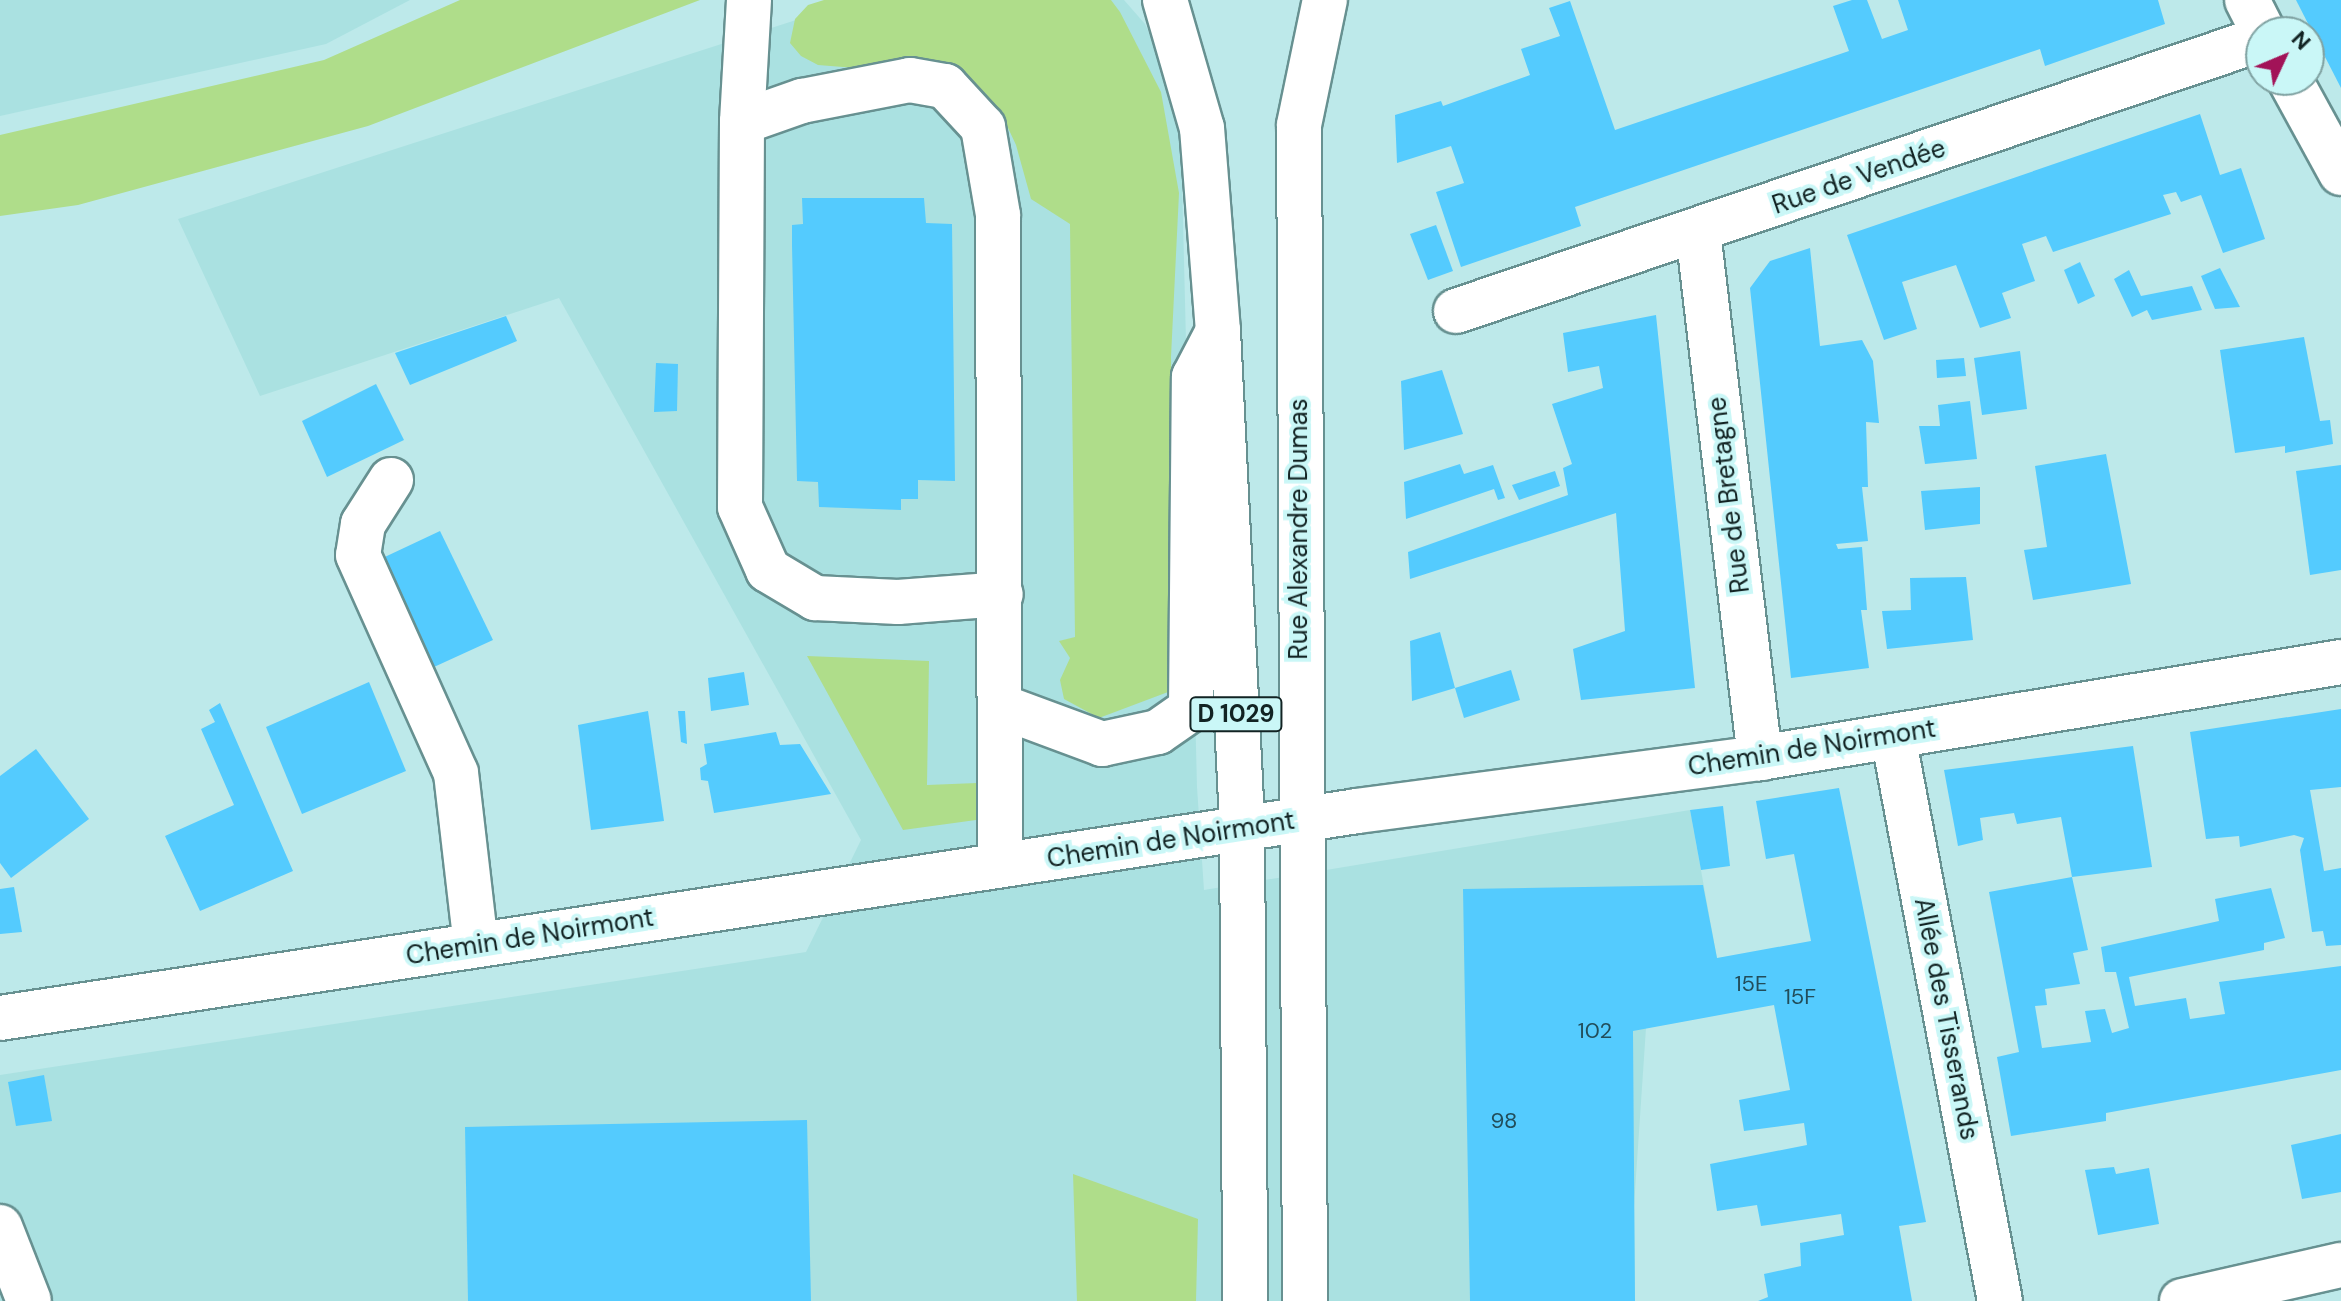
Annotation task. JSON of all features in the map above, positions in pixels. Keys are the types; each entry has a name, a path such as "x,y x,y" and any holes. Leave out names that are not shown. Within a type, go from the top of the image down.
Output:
{"street":[{"path":"749,0 742,122 740,507 768,570 815,598 898,602 1001,594"},
{"name":"D 1029","path":"1165,0 1202,128 1218,331 1242,830 1245,1301"},
{"name":"Rue Alexandre Dumas","path":"1305,1301 1300,820 1299,125 1325,0"},
{"name":"Rue de Vendée","path":"1456,311 1698,232 2245,44"},
{"path":"742,122 802,101 910,80 945,86 983,127 998,215 1000,865"},
{"path":"2299,96 2341,173"},
{"name":"Rue de Bretagne","path":"1698,232 1760,758"},
{"path":"1000,706 1102,744 1158,732 1191,709 1194,377 1218,331"},
{"path":"391,480 368,513 357,541 358,555 456,773 476,945"},
{"name":"Chemin de Noirmont","path":"0,1018 1300,820 1760,758 2341,662"},
{"name":"Allée des Tisserands","path":"1893,736 2000,1301"},
{"path":"0,1227 29,1301"},
{"path":"2182,1301 2341,1265"}],"shaded area":[{"path":"0,0 410,0 326,44 0,116"},
{"path":"858,0 1124,0 1145,24 1180,99 1197,787 1204,890 1690,810 1727,1013 1646,1028 1634,1206 1635,1301 0,1301 0,1075 806,952 861,840 559,298 260,396 178,219"}],"green space":[{"path":"460,0 700,0 368,126 78,205 0,216 0,135 324,60"},
{"path":"824,0 1111,0 1161,92 1179,193 1171,357 1176,689 1099,718 1064,699 1060,680 1070,658 1059,641 1075,637 1070,224 1031,199 1016,145 1002,115 985,93 956,76 818,65 801,56 790,43 795,19 808,5"},
{"path":"807,656 929,661 927,785 977,783 976,820 903,830"},
{"path":"1073,1174 1198,1219 1196,1301 1077,1301"}],"building":[{"path":"1852,0 1867,0 1882,39 1908,30 1898,0 2158,0 2165,24 2045,66 2040,49 1575,207 1581,226 1461,267 1436,192 1464,183 1451,146 1397,163 1395,115 1441,101 1443,106 1530,75 1521,49 1560,36 1549,8 1570,1 1615,130 1849,51 1833,6"},
{"path":"2296,0 2341,0 2341,88 2325,57 2325,16 2304,16"},
{"path":"2200,114 2220,175 2241,168 2265,239 2223,253 2201,195 2181,202 2176,192 2163,195 2171,214 2053,252 2046,236 2022,244 2035,281 2002,293 2011,318 1980,328 1956,265 1902,282 1917,329 1884,340 1847,235"},
{"path":"802,198 924,198 926,223 952,224 955,481 918,480 918,499 901,499 901,510 819,507 818,482 797,481 792,225 803,224"},
{"path":"1436,225 1453,271 1428,280 1410,234"},
{"path":"1810,248 1820,346 1862,340 1873,361 1879,423 1866,422 1868,487 1862,487 1868,541 1836,544 1838,549 1862,547 1867,610 1861,610 1869,668 1791,678 1750,288 1770,261"},
{"path":"2080,262 2095,296 2078,304 2064,270"},
{"path":"2220,268 2240,307 2215,309 2201,276"},
{"path":"2129,270 2141,296 2192,286 2202,310 2152,320 2147,310 2132,317 2114,279"},
{"path":"1656,315 1695,688 1581,700 1573,649 1625,631 1616,513 1410,579 1408,552 1568,495 1563,468 1572,464 1552,404 1603,388 1599,366 1568,372 1563,333"},
{"path":"506,316 517,341 410,385 395,353"},
{"path":"2304,337 2320,421 2330,420 2333,444 2285,453 2285,446 2235,453 2220,350"},
{"path":"2020,351 2027,409 1982,415 1974,358"},
{"path":"1964,358 1966,376 1937,378 1936,360"},
{"path":"656,363 678,364 677,411 654,412"},
{"path":"1442,370 1463,434 1404,450 1401,381"},
{"path":"376,384 404,440 327,477 302,421"},
{"path":"1970,401 1977,459 1925,464 1919,426 1940,426 1938,405"},
{"path":"2106,454 2131,584 2033,600 2024,550 2047,547 2035,466"},
{"path":"1460,464 1464,474 1493,465 1505,498 1498,500 1494,489 1406,519 1404,482"},
{"path":"2341,465 2341,570 2310,575 2296,471"},
{"path":"1555,471 1560,486 1519,500 1512,485"},
{"path":"1980,487 1980,524 1925,530 1921,491"},
{"path":"440,531 493,640 423,672 372,563"},
{"path":"1966,577 1973,640 1887,649 1882,611 1911,610 1910,578"},
{"path":"1440,632 1455,688 1412,701 1410,641"},
{"path":"1511,670 1520,700 1464,718 1455,688"},
{"path":"744,672 749,705 711,711 708,678"},
{"path":"369,682 406,771 302,814 266,727"},
{"path":"220,703 293,871 200,911 165,836 234,805 201,729 215,722 209,710"},
{"path":"2341,709 2341,787 2310,790 2324,871 2341,868 2341,945 2326,946 2323,931 2312,932 2300,850 2304,838 2294,835 2240,847 2239,836 2206,839 2190,732"},
{"path":"648,711 664,821 591,830 578,725"},
{"path":"678,711 685,711 687,744 681,742"},
{"path":"776,732 780,745 800,744 831,794 714,813 708,781 701,780 700,768 707,764 704,744"},
{"path":"2133,746 2152,867 2072,877 2061,817 2017,824 2014,813 1980,818 1983,840 1958,846 1944,770"},
{"path":"36,749 89,819 11,878 0,863 0,776"},
{"path":"1839,788 1926,1222 1899,1226 1912,1301 1758,1301 1768,1297 1764,1274 1801,1266 1800,1243 1844,1235 1841,1214 1761,1226 1757,1205 1717,1211 1710,1164 1807,1145 1804,1123 1744,1131 1739,1100 1790,1090 1774,1005 1633,1031 1635,1301 1470,1301 1463,889 1703,885 1717,958 1811,941 1794,854 1766,859 1756,801"},
{"path":"1723,806 1730,866 1701,870 1690,810"},
{"path":"2072,877 2088,950 2073,953 2080,984 2045,989 2047,1005 2035,1006 2042,1048 2091,1042 2085,1011 2105,1009 2112,1033 2129,1028 2116,972 2105,972 2101,947 2219,921 2215,899 2271,888 2285,938 2264,943 2264,950 2129,977 2135,1006 2186,998 2190,1019 2225,1014 2219,982 2341,966 2341,1070 2106,1113 2106,1121 2011,1136 1997,1057 2019,1052 1989,892"},
{"path":"14,887 22,932 0,934 0,889"},
{"path":"44,1075 52,1121 16,1126 8,1082"},
{"path":"807,1120 811,1301 468,1301 465,1127"},
{"path":"2341,1134 2341,1192 2302,1199 2291,1145"},
{"path":"2114,1167 2116,1174 2149,1168 2159,1224 2098,1235 2085,1170"}]}
